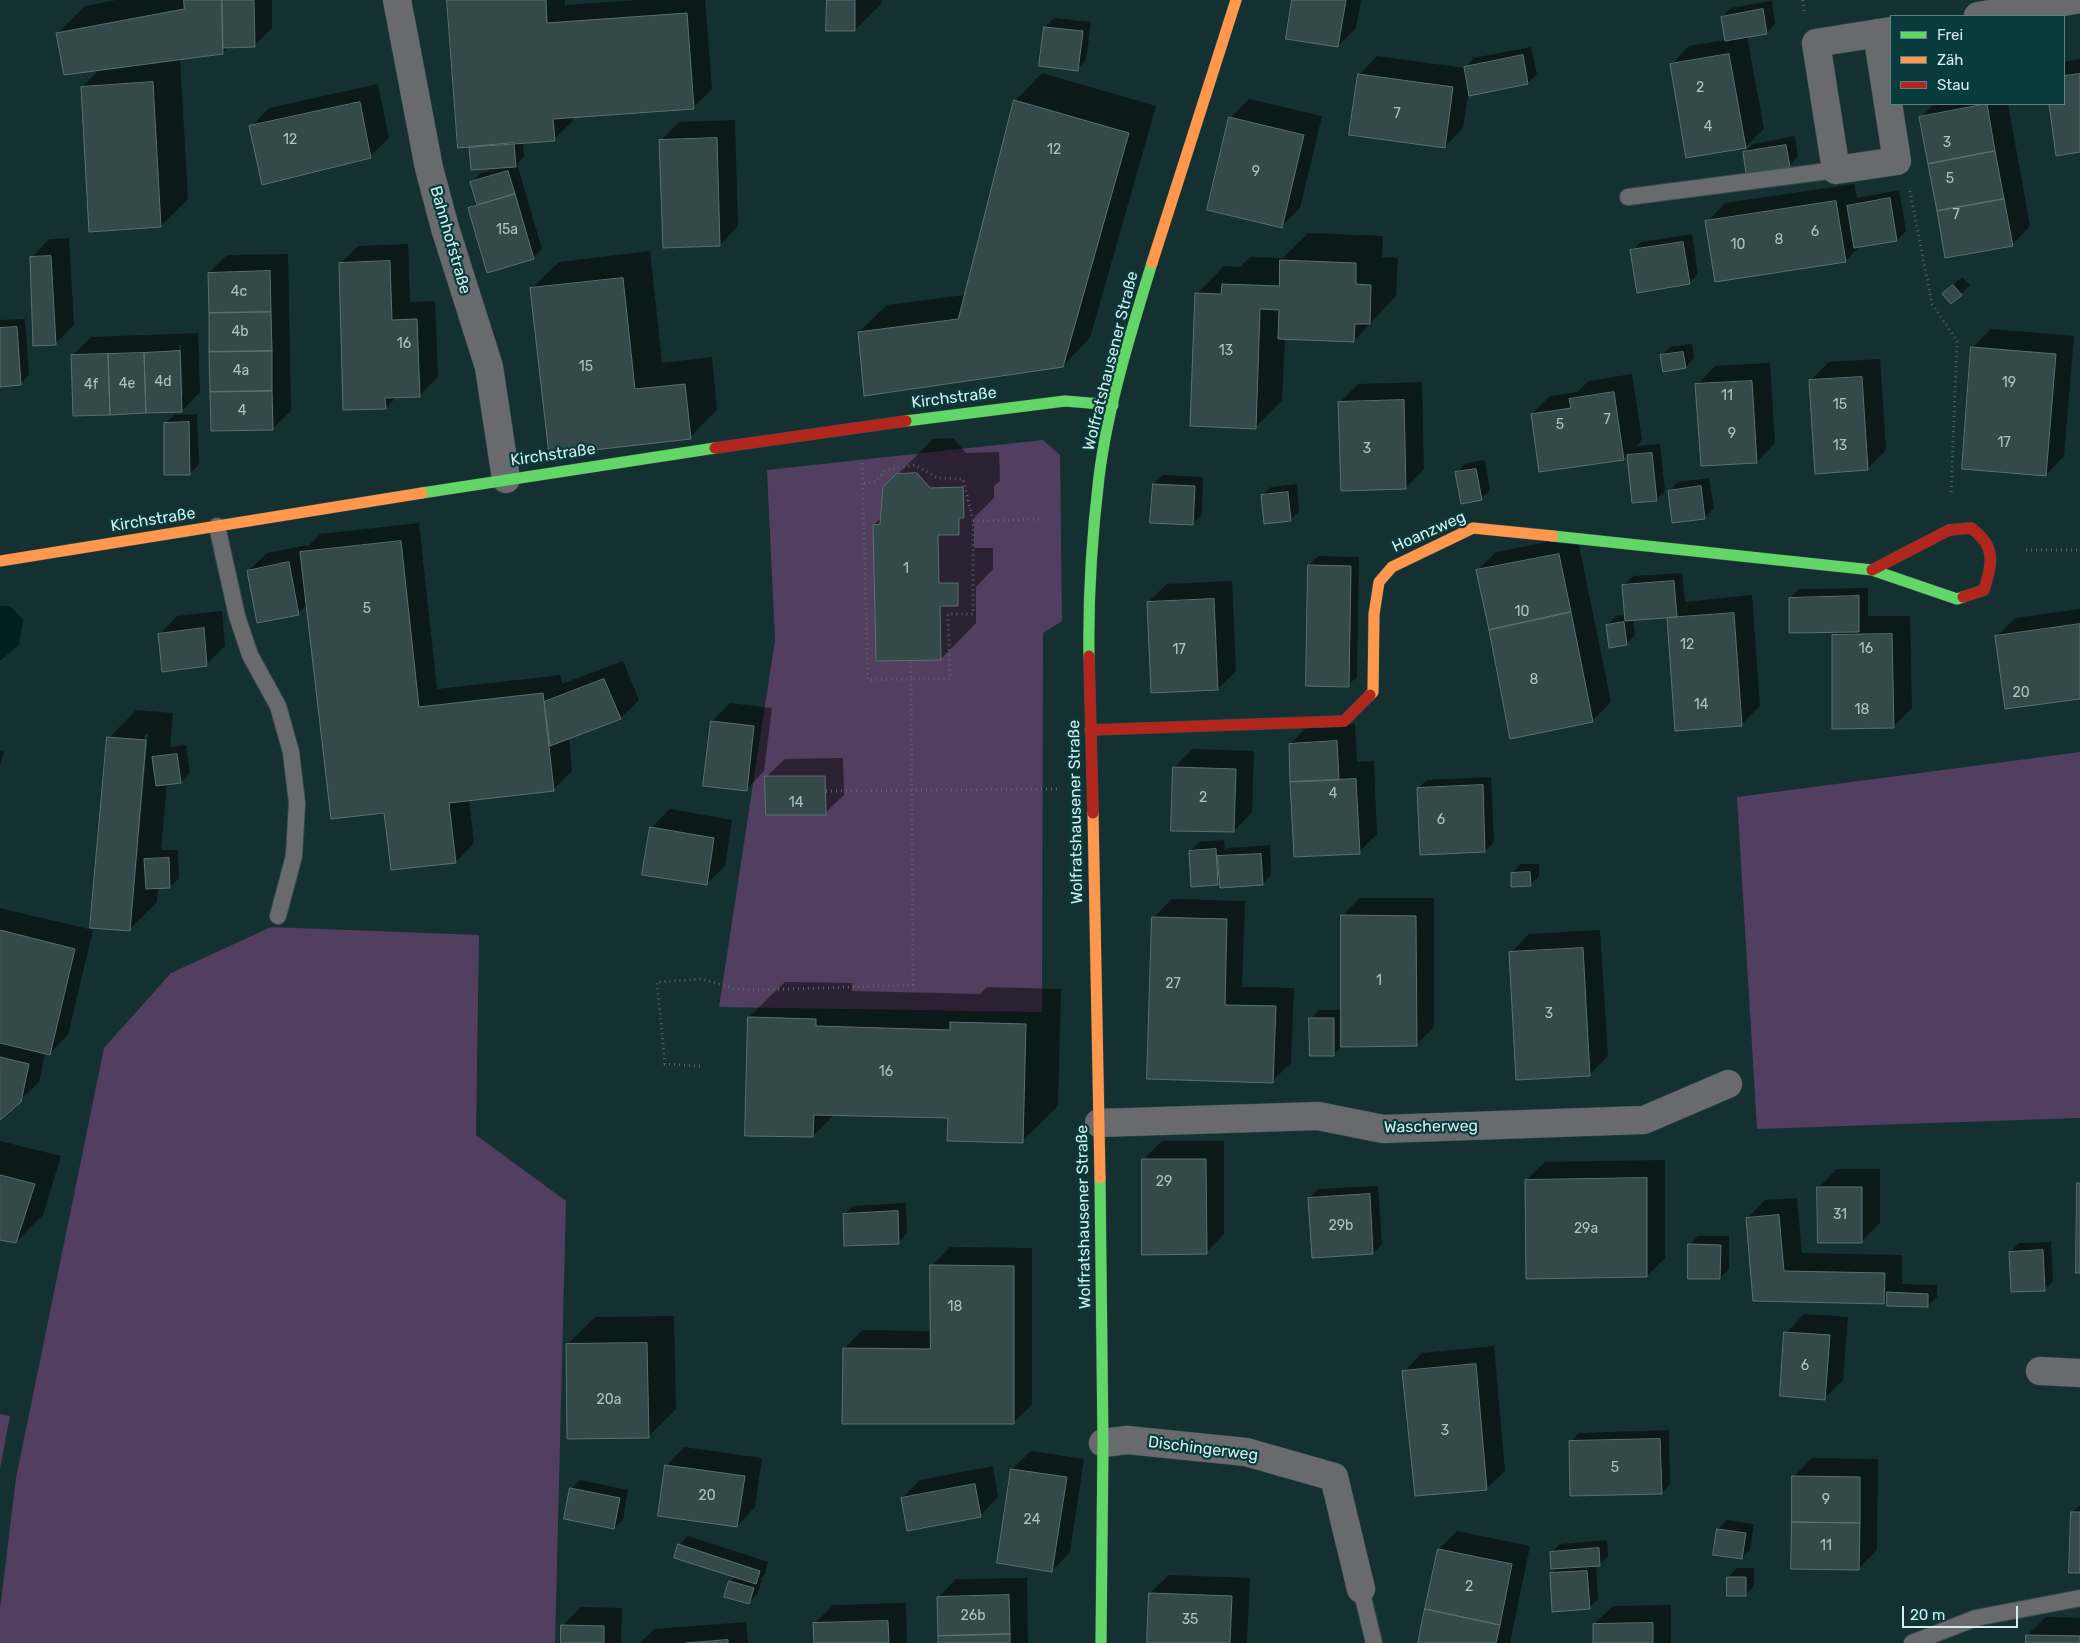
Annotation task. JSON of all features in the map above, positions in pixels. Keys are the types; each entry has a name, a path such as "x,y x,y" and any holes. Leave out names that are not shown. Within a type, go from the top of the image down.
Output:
{"street":[{"name":"Bahnhofstraße","path":"397,0 429,168 445,228 489,367 506,479"},
{"name":"Wolfratshausener Straße","path":"1101,1643 1103,1443 1099,1123 1090,730 1091,584 1099,477 1113,405 1144,290 1236,0"},
{"path":"1984,15 2075,0"},
{"path":"1890,92 1884,32 1816,43 1836,170 1897,161 1891,105"},
{"name":"Kirchstraße","path":"0,561 506,479 857,427 1064,401 1113,405"},
{"name":"Hoanzweg","path":"1090,730 1344,721 1373,692 1374,614 1379,582 1392,567 1473,528 1872,570 1958,599 1984,590 1991,565 1991,550"},
{"path":"1872,570 1949,530 1971,528 1984,536 1991,550"},
{"name":"Wascherweg","path":"1099,1123 1318,1116 1383,1129 1644,1120 1728,1084"},
{"path":"2040,1371 2080,1373"},
{"name":"Dischingerweg","path":"1103,1443 1127,1440 1246,1452 1334,1477 1361,1589"}],"lane":[{"path":"1628,197 1836,170"},
{"path":"217,526 240,624 250,655 278,706 291,752 297,803 294,856 278,916"},
{"path":"1361,1589 1374,1643"},
{"path":"1912,1643 1976,1618 2080,1598"}],"path":[{"path":"1897,161 1908,176 1932,304 1957,341 1949,530"},
{"path":"863,471 868,680 950,679 948,614 973,614 973,521 963,479 937,478 915,465 886,470 874,482 864,483"},
{"path":"973,521 1040,520"},
{"path":"1991,550 2080,550"},
{"path":"700,1066 665,1064 657,982 702,978 735,989 757,990 913,985 910,660"},
{"path":"826,791 1042,789"}],"shaded area":[{"path":"1043,440 1060,455 1062,621 1043,633 1042,1012 719,1007 775,640 767,470"},
{"path":"0,606 10,606 23,619 19,645 0,661"},
{"path":"2080,752 2080,1118 1757,1129 1737,797"},
{"path":"271,927 479,935 476,1135 566,1201 555,1643 0,1643 0,1609 16,1478 104,1048 171,973"},
{"path":"0,1414 10,1416 0,1469"}],"building":[{"path":"184,0 222,0 223,54 64,75 56,33 184,9"},
{"path":"222,0 254,0 255,47 223,48"},
{"path":"447,0 546,0 547,23 687,13 694,109 553,119 555,141 458,148"},
{"path":"827,0 855,0 855,31 826,31"},
{"path":"1292,0 1346,0 1338,47 1286,39"},
{"path":"1763,9 1767,34 1725,41 1721,17"},
{"path":"1044,27 1083,31 1078,71 1039,66"},
{"path":"1729,54 1746,148 1686,158 1670,64"},
{"path":"1523,55 1528,84 1469,96 1464,67"},
{"path":"1358,74 1453,87 1445,148 1349,135"},
{"path":"2080,74 2080,152 2056,156 2049,105 2065,105 2065,76"},
{"path":"153,82 161,227 89,232 81,87"},
{"path":"1014,100 1129,133 1063,367 864,396 858,332 958,319"},
{"path":"360,102 371,158 262,185 249,126"},
{"path":"1987,105 1995,151 1928,164 1919,117"},
{"path":"1229,117 1304,135 1282,228 1207,210"},
{"path":"717,138 720,246 663,248 659,140"},
{"path":"514,143 516,167 471,170 469,147"},
{"path":"1786,145 1790,167 1746,174 1743,152"},
{"path":"1995,151 2004,199 1937,211 1928,164"},
{"path":"508,171 515,194 477,205 470,182"},
{"path":"515,194 534,259 487,273 468,208"},
{"path":"1890,198 1897,241 1854,248 1847,206"},
{"path":"2004,199 2013,246 1945,258 1937,211"},
{"path":"1836,201 1846,262 1715,282 1705,221"},
{"path":"1683,242 1690,284 1637,293 1630,250"},
{"path":"51,256 56,345 33,346 30,257"},
{"path":"1280,260 1356,263 1356,284 1371,285 1370,324 1355,324 1354,342 1278,339 1279,310 1260,309 1256,429 1190,426 1195,293 1221,294 1222,284 1279,286"},
{"path":"390,261 392,320 417,319 420,397 385,398 386,409 343,410 339,263"},
{"path":"270,271 271,312 209,313 208,273"},
{"path":"623,278 635,389 685,384 691,439 549,455 530,288"},
{"path":"1953,285 1962,295 1951,304 1942,294"},
{"path":"271,312 272,351 209,352 209,313"},
{"path":"17,327 21,385 0,387 0,328"},
{"path":"1971,347 2056,354 2046,476 1962,469"},
{"path":"180,351 182,412 146,413 144,353"},
{"path":"272,351 272,391 210,392 209,352"},
{"path":"1683,352 1686,368 1663,372 1660,355"},
{"path":"144,353 146,413 110,415 108,354"},
{"path":"108,354 110,415 73,416 71,355"},
{"path":"1862,377 1868,470 1815,474 1809,380"},
{"path":"1752,381 1757,463 1701,466 1695,384"},
{"path":"272,391 273,430 211,431 210,392"},
{"path":"1614,392 1624,460 1539,472 1531,414 1571,408 1569,399"},
{"path":"1404,400 1406,489 1341,491 1338,402"},
{"path":"189,422 190,475 164,475 164,423"},
{"path":"1652,453 1657,501 1632,503 1627,455"},
{"path":"1476,469 1482,500 1461,504 1455,472"},
{"path":"917,473 930,488 963,487 964,518 959,518 959,535 938,535 939,583 958,583 958,606 940,606 941,660 876,661 873,525 880,524 883,487 896,474"},
{"path":"1153,484 1195,486 1193,525 1150,523"},
{"path":"1701,486 1705,519 1672,523 1668,491"},
{"path":"1288,492 1291,521 1264,524 1261,495"},
{"path":"401,541 419,707 543,693 554,791 449,803 456,863 391,870 384,813 331,819 300,552"},
{"path":"1559,554 1571,612 1489,630 1476,570"},
{"path":"289,562 299,615 257,623 247,571"},
{"path":"1308,565 1351,566 1349,687 1306,686"},
{"path":"1674,581 1677,617 1625,621 1622,585"},
{"path":"1859,596 1859,632 1789,633 1789,598"},
{"path":"1214,599 1218,690 1151,693 1147,602"},
{"path":"1571,612 1593,722 1510,739 1489,630"},
{"path":"1734,613 1742,726 1675,731 1667,618"},
{"path":"1624,622 1627,645 1609,648 1606,625"},
{"path":"2080,624 2080,699 2005,709 1995,636"},
{"path":"204,628 207,666 162,672 158,634"},
{"path":"1892,634 1894,728 1832,729 1832,635"},
{"path":"604,679 621,719 550,746 544,702"},
{"path":"711,721 754,726 747,791 703,786"},
{"path":"107,737 146,740 130,931 90,928"},
{"path":"1337,741 1339,780 1290,782 1289,744"},
{"path":"177,754 181,783 156,786 152,757"},
{"path":"1173,767 1236,769 1234,832 1171,831"},
{"path":"765,776 825,776 826,815 766,815"},
{"path":"1356,779 1360,854 1294,857 1290,782"},
{"path":"1483,785 1485,852 1420,855 1417,788"},
{"path":"650,827 714,838 707,885 642,875"},
{"path":"1216,849 1218,885 1191,887 1189,851"},
{"path":"1261,854 1263,885 1220,888 1217,856"},
{"path":"169,858 170,888 146,889 144,859"},
{"path":"1530,872 1531,886 1511,887 1511,873"},
{"path":"1341,915 1416,916 1417,1046 1341,1047"},
{"path":"1152,917 1227,919 1225,1005 1276,1006 1273,1083 1147,1079"},
{"path":"0,930 75,949 50,1055 0,1043"},
{"path":"1583,948 1590,1076 1516,1080 1509,952"},
{"path":"748,1017 816,1019 816,1026 950,1030 950,1022 1026,1024 1023,1143 947,1141 948,1118 814,1115 813,1137 745,1136"},
{"path":"1309,1018 1334,1018 1334,1056 1310,1056"},
{"path":"0,1057 29,1064 21,1102 0,1120"},
{"path":"1142,1159 1206,1159 1207,1254 1142,1255"},
{"path":"0,1175 35,1184 16,1243 0,1240"},
{"path":"1647,1178 1647,1277 1526,1279 1525,1180"},
{"path":"2077,1183 2080,1183 2080,1273 2076,1273"},
{"path":"1817,1187 1862,1187 1862,1243 1818,1243"},
{"path":"1370,1194 1373,1254 1312,1258 1308,1198"},
{"path":"898,1211 899,1244 844,1246 843,1214"},
{"path":"1779,1215 1784,1271 1885,1273 1884,1304 1753,1301 1746,1218"},
{"path":"1688,1244 1721,1245 1720,1279 1688,1279"},
{"path":"2043,1250 2045,1291 2011,1292 2009,1252"},
{"path":"930,1265 1014,1266 1014,1424 842,1424 843,1348 930,1349"},
{"path":"1887,1292 1928,1294 1928,1307 1887,1306"},
{"path":"1784,1332 1830,1335 1825,1400 1780,1396"},
{"path":"647,1343 649,1438 567,1439 566,1344"},
{"path":"1476,1364 1487,1490 1415,1496 1402,1371"},
{"path":"1660,1439 1662,1494 1570,1496 1569,1441"},
{"path":"665,1465 745,1476 737,1527 658,1516"},
{"path":"1011,1469 1067,1477 1052,1572 997,1563"},
{"path":"1792,1476 1860,1477 1860,1523 1792,1522"},
{"path":"975,1484 981,1517 907,1531 901,1498"},
{"path":"570,1488 620,1498 614,1529 564,1519"},
{"path":"2071,1512 2080,1512 2080,1573 2069,1573"},
{"path":"1792,1522 1860,1523 1859,1570 1791,1569"},
{"path":"1717,1529 1746,1533 1742,1559 1713,1555"},
{"path":"678,1544 760,1571 756,1584 674,1558"},
{"path":"1599,1548 1600,1566 1551,1569 1550,1552"},
{"path":"1438,1549 1512,1564 1500,1625 1425,1609"},
{"path":"1587,1571 1590,1609 1552,1612 1550,1573"},
{"path":"1727,1577 1746,1577 1746,1596 1727,1596"},
{"path":"729,1581 754,1588 749,1604 724,1597"},
{"path":"1149,1593 1232,1596 1230,1643 1147,1643"},
{"path":"1009,1595 1010,1634 938,1636 937,1597"},
{"path":"1425,1609 1500,1625 1496,1643 1418,1643"},
{"path":"888,1621 889,1643 814,1643 813,1623"},
{"path":"1653,1623 1653,1643 1593,1643 1593,1624"},
{"path":"561,1625 604,1626 604,1643 561,1643"},
{"path":"1010,1634 1010,1643 938,1643 938,1636"},
{"path":"2026,1635 2080,1636 2080,1643 2026,1643"},
{"path":"728,1640 728,1643 686,1643"}],"traffic: fast":[{"path":"1089,656 1092,544 1103,450 1121,369 1152,263"},
{"path":"906,421 1065,401 1113,405"},
{"path":"422,493 715,448"},
{"path":"1553,536 1872,570 1957,599 1963,597"},
{"path":"1100,1178 1103,1443 1101,1643"}],"traffic: slow":[{"path":"1152,263 1236,0"},
{"path":"0,561 422,493"},
{"path":"1370,695 1373,692 1374,614 1379,582 1392,567 1473,528 1553,536"},
{"path":"1093,813 1100,1178"}],"traffic: jam":[{"path":"715,448 906,421"},
{"path":"1872,570 1949,530 1971,528 1979,535 1989,549 1990,563 1984,590 1963,597"},
{"path":"1089,656 1093,813"},
{"path":"1090,730 1344,721 1370,695"}]}
